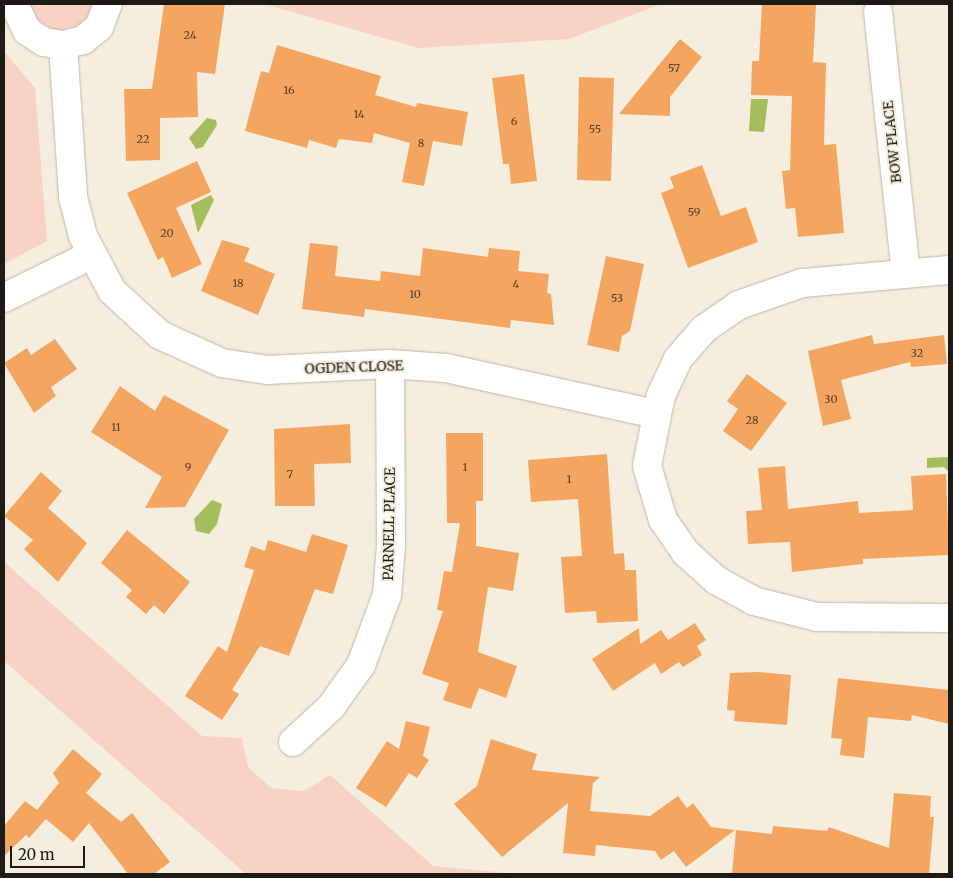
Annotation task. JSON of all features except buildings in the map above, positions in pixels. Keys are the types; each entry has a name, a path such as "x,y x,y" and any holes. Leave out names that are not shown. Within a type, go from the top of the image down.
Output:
{"street":[{"path":"14,4 27,31 44,42 63,45 83,40 98,27 108,4"},
{"name":"BOW PLACE","path":"878,12 906,272"},
{"name":"OGDEN CLOSE","path":"63,45 73,197 91,255 112,291 142,322 200,356 267,370 390,364 446,368 656,414"},
{"path":"4,298 91,255"},
{"path":"949,270 906,272 802,284 739,305 704,329 678,359 656,414 650,440 650,484 663,520 679,544 716,580 774,608 817,617 949,618"},
{"name":"PARNELL PLACE","path":"293,742 331,707 361,665 387,595 391,545 390,364"}],"shaded area":[{"path":"29,4 101,4 79,31 54,32 34,17"},
{"path":"264,4 661,4 569,39 419,48"},
{"path":"4,51 35,88 47,241 4,264"},
{"path":"751,99 768,99 764,132 749,131"},
{"path":"207,118 216,120 217,125 203,147 196,149 189,138"},
{"path":"211,195 214,200 198,233 191,205"},
{"path":"949,457 949,472 944,467 927,468 927,458"},
{"path":"212,500 222,504 217,524 209,534 196,531 194,519"},
{"path":"4,562 202,736 242,738 248,767 271,788 304,791 330,775 433,866 518,874 246,874 4,661"}]}
